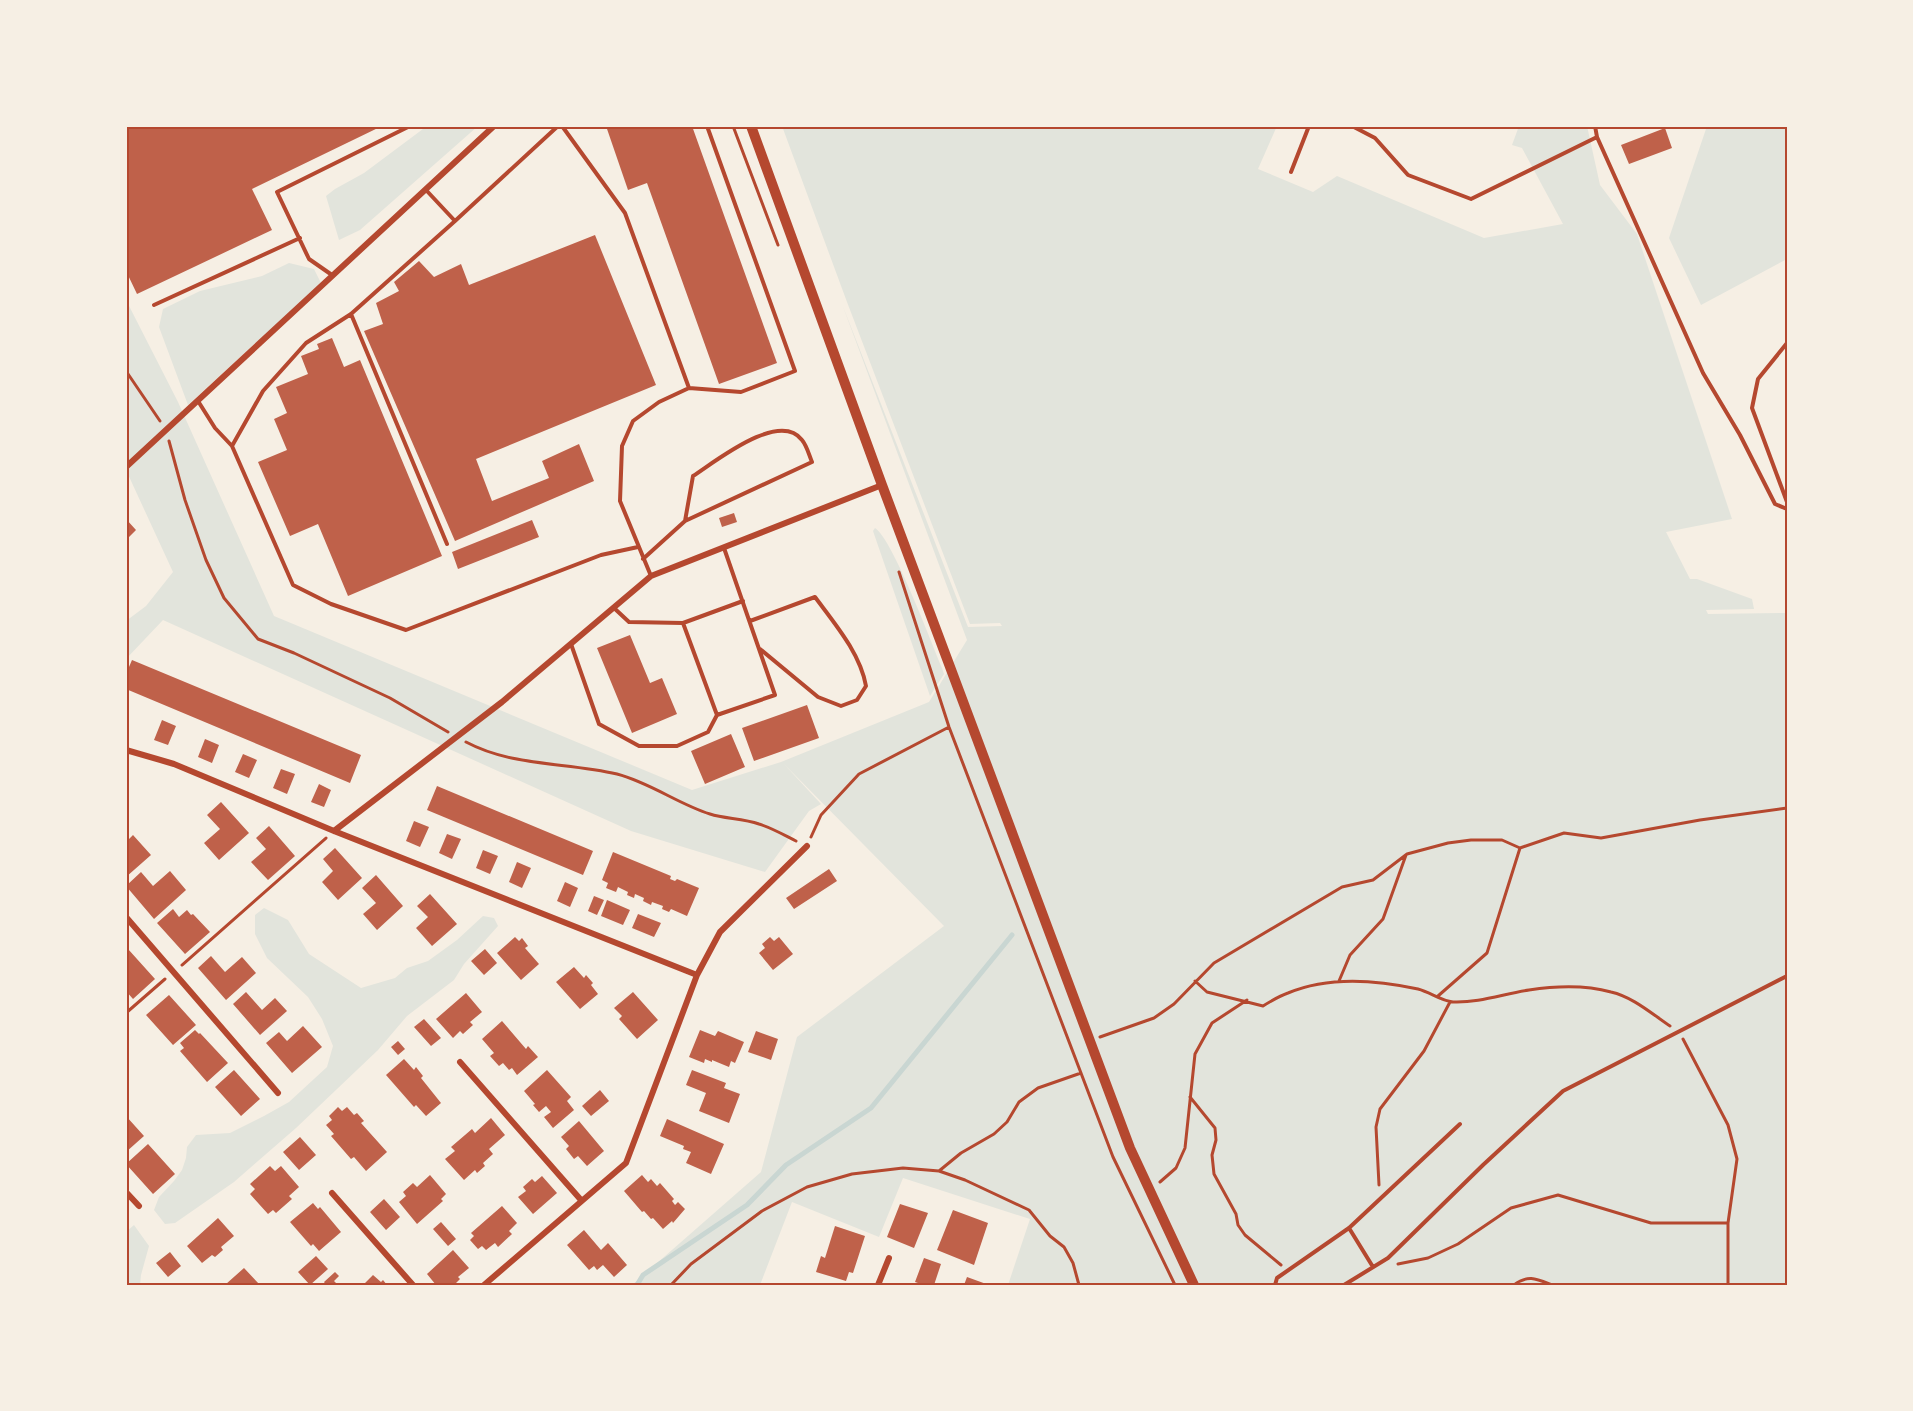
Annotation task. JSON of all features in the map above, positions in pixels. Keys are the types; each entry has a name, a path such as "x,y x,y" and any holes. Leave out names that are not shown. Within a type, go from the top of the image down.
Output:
{"main road":[{"path":"751,126 882,485 1130,1148 1194,1285"}],"street":[{"path":"126,467 494,126"},
{"path":"334,831 502,702 651,576 882,485"},
{"path":"126,750 174,764 334,831 697,975"},
{"path":"484,1285 626,1163 697,975 720,932 807,846"},
{"path":"126,917 278,1093"},
{"path":"460,1062 581,1200"},
{"path":"126,1192 139,1206"},
{"path":"332,1193 413,1285"},
{"path":"878,1285 889,1258"}],"lane":[{"path":"334,276 309,259 277,192 410,126"},
{"path":"232,446 263,391 306,344 351,314 560,126 625,213 690,388"},
{"path":"651,576 620,501 622,446 633,422 659,402 690,388 741,392 795,371 707,126"},
{"path":"1291,172 1309,126"},
{"path":"1352,126 1375,138 1408,174 1471,199 1597,137"},
{"path":"1595,126 1597,137 1703,373 1740,435 1774,504 1787,509"},
{"path":"426,190 455,221"},
{"path":"154,305 300,238"},
{"path":"351,314 447,544"},
{"path":"1787,343 1758,380 1752,408 1787,502"},
{"path":"198,401 215,428 232,446 293,585 331,604 406,630 601,555 638,547"},
{"path":"643,559 685,521 812,462 802,439 782,431 756,436 693,476 685,521"},
{"path":"571,644 599,724 639,746 677,746 708,732 717,716 776,695 724,548"},
{"path":"749,621 815,597 857,658 866,686 857,700 841,706 818,697 759,648"},
{"path":"614,608 629,622 683,623 743,601"},
{"path":"683,623 717,716"},
{"path":"1344,1285 1389,1258 1483,1165 1563,1091 1644,1048 1680,1033 1787,976"},
{"path":"1275,1285 1277,1278 1349,1228 1460,1124"},
{"path":"1349,1228 1373,1267"}],"path":[{"path":"733,126 779,248"},
{"path":"126,371 166,430 184,500 206,560 224,598 258,639 294,653 390,698 482,750 519,760 617,774 645,783 709,814 758,823 807,846 821,815 859,774 949,727"},
{"path":"898,569 949,727 1113,1157 1174,1285"},
{"path":"1072,1049 1154,1018 1174,1004 1214,963 1342,887 1373,880 1407,854 1448,843 1471,840 1502,840 1520,848 1564,833 1601,838 1700,820 1787,808"},
{"path":"126,1013 334,831"},
{"path":"1438,997 1487,953 1520,848"},
{"path":"1339,981 1350,955 1383,919 1407,854"},
{"path":"1195,981 1207,992 1247,1000 1263,1006 1288,992 1339,981 1381,983 1420,989 1450,1002 1475,1001 1528,990 1590,989 1612,992 1641,1006 1680,1033 1728,1125 1737,1159 1728,1223 1728,1285"},
{"path":"1150,1191 1176,1168 1185,1148 1195,1054 1212,1023 1247,1000"},
{"path":"1372,1206 1379,1186 1376,1127 1380,1109 1424,1051 1450,1002"},
{"path":"939,1171 961,1153 994,1134 1007,1122 1019,1102 1038,1088 1081,1072"},
{"path":"1190,1097 1215,1128 1216,1140 1212,1155 1214,1174 1236,1214 1238,1225 1245,1235 1271,1257"},
{"path":"671,1285 691,1264 762,1211 807,1187 863,1172 903,1168 939,1171 965,1180 1029,1210 1050,1236 1064,1247 1073,1263 1079,1285"},
{"path":"1398,1264 1428,1258 1458,1244 1512,1208 1558,1195 1651,1223 1728,1223"},
{"path":"1514,1285 1516,1282 1533,1277 1552,1285"}],"shaded area":[{"path":"427,126 478,126 360,230 339,240 326,196 364,173"},
{"path":"782,126 1277,126 1258,169 1313,192 1337,176 1484,238 1563,224 1522,148 1512,145 1519,126 1587,126 1600,185 1637,234 1732,519 1666,532 1690,579 1697,579 1752,599 1754,609 1706,610 1708,614 1787,613 1787,1285 1008,1285 1030,1219 903,1178 879,1237 792,1202 760,1285 632,1285 761,1172 797,1037 944,926 784,764 821,804 809,811 765,872 631,831 163,620 126,659 126,621 146,606 173,572 126,470 126,300 178,402 274,616 692,790 781,762 929,702 967,640 842,304 968,627 1002,626 1000,623 970,624"},
{"path":"1707,126 1787,126 1787,259 1701,305 1669,238"},
{"path":"289,263 314,269 321,283 188,405 159,327 163,309 200,291 262,276"},
{"path":"875,528 901,570 944,674 930,696 873,531"},
{"path":"264,908 288,920 309,954 361,988 395,978 407,968 428,961 457,940 483,916 494,918 498,926 464,964 454,980 407,1016 378,1050 296,1128 234,1182 175,1223 165,1224 154,1210 159,1197 182,1170 187,1147 196,1135 230,1133 264,1116 289,1102 327,1067 333,1046 322,1019 308,997 267,958 255,934 255,915"},
{"path":"134,1225 149,1246 140,1285 126,1285 126,1232"}],"building":[{"path":"126,126 382,126 252,189 272,230 137,294 126,271"},
{"path":"606,126 692,126 777,363 719,384 647,183 628,190"},
{"path":"1665,128 1672,148 1629,164 1621,145"},
{"path":"595,235 656,385 476,459 492,501 549,478 542,461 579,444 594,481 455,541 364,331 383,324 376,303 399,291 394,282 419,261 434,277 461,264 469,285"},
{"path":"332,338 344,367 360,360 442,556 348,596 318,524 290,536 258,462 287,450 274,419 287,413 276,387 308,374 301,356 319,349 317,344"},
{"path":"734,513 737,522 722,527 719,518"},
{"path":"126,519 136,530 126,540"},
{"path":"532,520 539,537 458,569 452,552"},
{"path":"630,635 650,683 662,678 677,714 632,733 597,648"},
{"path":"132,660 361,755 350,783 126,689 126,674"},
{"path":"807,705 819,738 754,761 742,728"},
{"path":"162,720 176,726 168,745 154,740"},
{"path":"731,734 745,767 705,784 691,751"},
{"path":"205,739 219,745 212,763 198,757"},
{"path":"243,754 257,760 249,778 235,772"},
{"path":"281,769 295,774 287,794 273,788"},
{"path":"319,784 331,790 324,807 311,802"},
{"path":"437,786 593,851 583,875 427,810"},
{"path":"221,802 249,833 219,860 204,843 220,829 207,815"},
{"path":"414,821 429,827 420,847 406,841"},
{"path":"269,826 295,856 268,880 251,862 266,849 256,838"},
{"path":"447,834 461,839 452,859 439,853"},
{"path":"133,835 151,855 126,877 126,842"},
{"path":"335,848 362,878 338,900 322,882 333,871 323,859"},
{"path":"483,850 498,856 490,874 476,868"},
{"path":"613,852 671,876 670,879 675,881 677,879 699,888 687,916 671,909 669,912 662,909 663,906 652,902 651,905 643,901 644,898 635,894 634,898 618,887 616,892 606,888 608,883 602,880"},
{"path":"517,862 531,868 522,888 509,882"},
{"path":"829,869 837,881 794,909 786,898"},
{"path":"170,871 186,890 154,919 126,886 141,872 153,886"},
{"path":"376,875 403,906 377,930 363,914 376,903 362,888"},
{"path":"565,882 578,888 570,907 557,901"},
{"path":"430,894 457,924 432,946 416,928 428,917 417,906"},
{"path":"594,896 604,900 597,915 588,911"},
{"path":"607,900 630,910 623,925 601,916"},
{"path":"173,909 179,917 187,910 210,932 185,954 157,923"},
{"path":"638,914 661,923 654,937 632,928"},
{"path":"515,937 519,941 522,938 528,946 525,948 539,964 521,980 497,953"},
{"path":"770,937 774,941 779,937 793,954 773,970 759,953 765,948 762,944"},
{"path":"128,949 155,979 133,999 126,991 126,951"},
{"path":"485,949 497,963 484,975 471,961"},
{"path":"211,956 225,972 242,957 256,973 226,1000 198,968"},
{"path":"574,967 584,978 586,975 598,994 580,1009 556,982"},
{"path":"246,992 262,1010 275,998 287,1011 260,1035 233,1004"},
{"path":"633,992 658,1020 637,1039 619,1019 622,1016 614,1008"},
{"path":"466,993 482,1012 470,1022 473,1025 463,1034 460,1031 453,1038 436,1019"},
{"path":"169,995 196,1025 173,1045 146,1015"},
{"path":"424,1019 441,1038 431,1046 414,1027"},
{"path":"502,1021 526,1049 528,1046 538,1057 517,1075 512,1068 509,1070 503,1063 499,1066 490,1056 494,1053 482,1039"},
{"path":"303,1026 322,1047 292,1073 266,1043 279,1032 287,1041"},
{"path":"195,1030 228,1063 207,1082 180,1051 184,1048 180,1043"},
{"path":"700,1030 715,1036 718,1031 744,1042 735,1063 731,1061 729,1067 712,1060 712,1062 705,1059 704,1063 689,1057"},
{"path":"756,1031 778,1039 771,1060 748,1052"},
{"path":"398,1041 405,1049 398,1055 391,1047"},
{"path":"404,1059 414,1070 416,1067 423,1076 421,1078 441,1103 426,1116 416,1105 414,1107 386,1075"},
{"path":"234,1070 260,1099 241,1116 215,1087"},
{"path":"547,1070 571,1097 567,1101 574,1110 553,1128 544,1117 551,1112 546,1106 539,1112 524,1091"},
{"path":"692,1070 726,1083 724,1088 740,1094 729,1123 699,1111 706,1093 686,1085"},
{"path":"600,1090 609,1101 591,1116 582,1106"},
{"path":"338,1107 342,1111 347,1107 354,1115 357,1113 364,1121 361,1123 387,1152 366,1171 354,1157 351,1159 331,1136 334,1134 326,1125 332,1120 329,1116"},
{"path":"126,1116 144,1136 126,1152"},
{"path":"491,1118 505,1135 489,1149 493,1154 483,1163 485,1166 477,1173 475,1170 464,1180 445,1159 455,1151 451,1147 472,1129 475,1133"},
{"path":"667,1119 724,1144 711,1174 686,1163 691,1152 683,1149 684,1146 660,1136"},
{"path":"579,1121 604,1151 587,1166 578,1156 574,1159 566,1149 569,1146 561,1137"},
{"path":"300,1137 316,1155 299,1170 283,1152"},
{"path":"148,1144 175,1174 153,1194 126,1164"},
{"path":"270,1166 275,1171 281,1166 299,1187 289,1196 292,1199 276,1213 273,1210 268,1214 250,1194 255,1189 250,1184"},
{"path":"430,1175 446,1194 441,1199 443,1201 417,1224 399,1202 406,1196 403,1192 413,1183 417,1187"},
{"path":"642,1175 648,1182 651,1179 657,1186 660,1183 674,1199 672,1201 675,1205 678,1202 685,1209 673,1223 672,1221 663,1229 653,1218 651,1219 644,1211 642,1212 624,1191"},
{"path":"542,1176 557,1193 533,1214 518,1197 526,1191 523,1187 532,1179 535,1182"},
{"path":"384,1199 400,1217 386,1230 370,1212"},
{"path":"313,1203 318,1209 320,1207 341,1232 319,1251 313,1244 311,1246 290,1222"},
{"path":"900,1204 928,1213 914,1248 887,1237"},
{"path":"502,1206 517,1223 509,1231 512,1234 498,1247 495,1243 486,1250 482,1246 478,1249 470,1240 474,1236 471,1233"},
{"path":"953,1210 988,1223 974,1265 937,1250"},
{"path":"218,1218 234,1236 221,1247 223,1250 215,1257 212,1255 202,1263 187,1246"},
{"path":"441,1222 456,1239 448,1246 433,1229"},
{"path":"835,1226 865,1236 853,1273 849,1272 846,1281 816,1272 821,1256 825,1258"},
{"path":"584,1230 601,1250 608,1243 627,1265 614,1277 603,1265 597,1270 594,1266 589,1270 567,1245"},
{"path":"453,1250 469,1268 458,1277 460,1279 454,1285 436,1285 427,1274"},
{"path":"170,1252 181,1266 168,1277 156,1263"},
{"path":"316,1256 328,1269 310,1285 298,1272"},
{"path":"924,1258 941,1264 934,1285 915,1282"},
{"path":"244,1268 260,1285 226,1284"},
{"path":"335,1272 339,1276 334,1281 338,1285 326,1285 324,1282"},
{"path":"373,1275 381,1282 383,1280 387,1285 363,1285"},
{"path":"967,1277 989,1285 964,1285"}],"waterway":[{"path":"637,1285 643,1275 747,1205 786,1165 871,1108 1012,935"}]}
